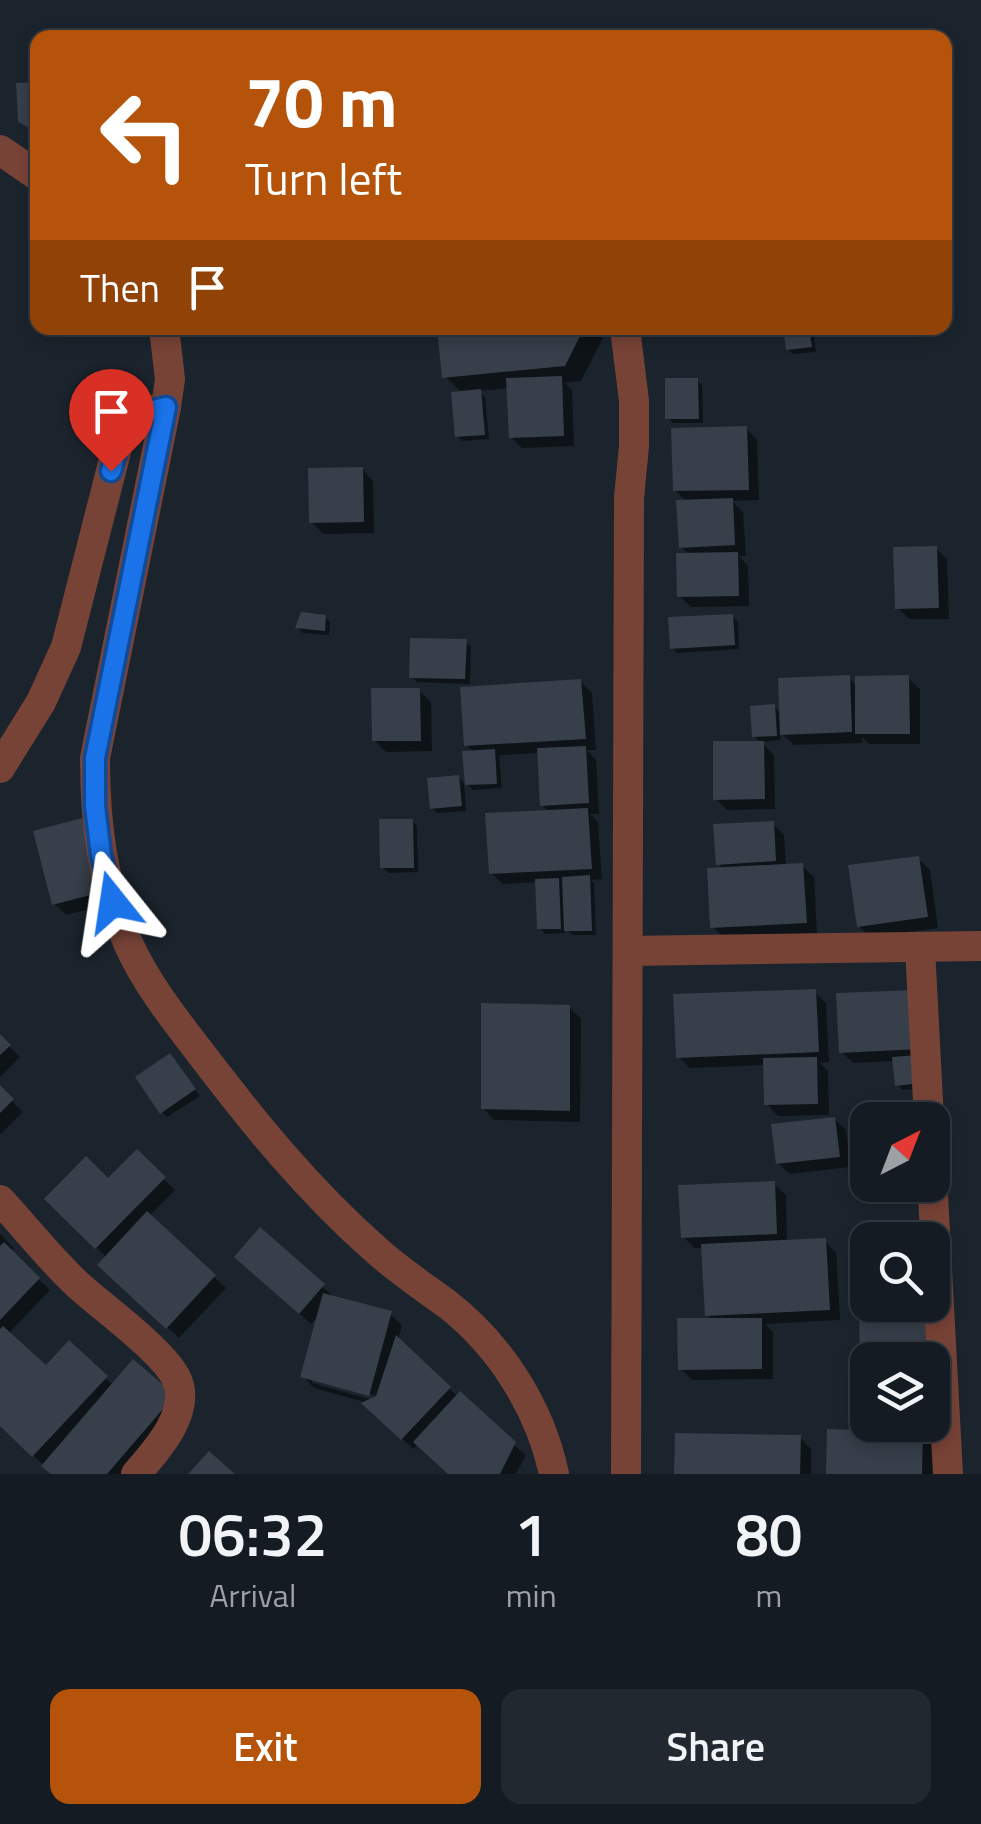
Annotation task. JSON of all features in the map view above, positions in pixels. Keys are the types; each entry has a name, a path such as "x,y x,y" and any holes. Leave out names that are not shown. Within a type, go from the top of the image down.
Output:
{"street":[{"path":"0,150 30,171"},
{"path":"165,335 170,379 166,407 95,758 101,855 113,902 147,980 238,1104 330,1207 374,1248 468,1322 498,1355 542,1432 554,1474"},
{"path":"626,335 634,401 629,498 626,1474"},
{"path":"0,768 41,702 66,647 120,436 145,412 166,407"},
{"path":"628,951 981,946"},
{"path":"920,948 929,1102"},
{"path":"0,1200 76,1282 159,1356 178,1381 174,1424 136,1474"},
{"path":"933,1202 948,1474"}],"building":[{"path":"30,82 30,128 18,122 16,83"},
{"path":"438,335 580,335 565,366 442,378"},
{"path":"784,335 810,335 812,347 786,350"},
{"path":"562,376 564,436 509,438 506,378"},
{"path":"665,378 698,378 699,419 665,419"},
{"path":"481,389 485,435 455,437 451,392"},
{"path":"747,426 749,490 673,491 671,428"},
{"path":"363,467 364,522 309,523 308,468"},
{"path":"733,498 735,545 679,548 676,500"},
{"path":"937,546 939,608 895,609 893,547"},
{"path":"738,552 739,596 677,597 676,553"},
{"path":"301,612 326,615 325,631 295,628"},
{"path":"733,614 735,645 670,649 668,617"},
{"path":"410,638 467,639 465,679 409,678"},
{"path":"850,675 852,732 780,735 778,678"},
{"path":"909,675 910,734 855,734 855,676"},
{"path":"581,679 586,739 464,746 460,687"},
{"path":"371,688 420,688 421,741 372,741"},
{"path":"775,704 777,736 752,737 750,706"},
{"path":"713,741 764,741 765,799 713,800"},
{"path":"586,746 589,803 540,806 537,748"},
{"path":"495,749 497,784 465,785 462,751"},
{"path":"459,775 462,806 430,809 427,778"},
{"path":"588,808 592,869 489,874 485,813"},
{"path":"82,818 102,892 52,905 33,831"},
{"path":"379,819 413,819 414,868 380,868"},
{"path":"774,821 776,861 716,865 713,824"},
{"path":"919,856 928,917 857,927 848,865"},
{"path":"803,863 807,923 710,928 707,868"},
{"path":"590,875 592,931 564,931 562,877"},
{"path":"559,878 561,929 537,929 535,879"},
{"path":"816,989 819,1052 676,1058 673,994"},
{"path":"917,990 920,1049 839,1053 836,993"},
{"path":"481,1003 570,1005 570,1111 481,1109"},
{"path":"0,1034 11,1045 0,1055"},
{"path":"170,1053 196,1089 160,1114 135,1077"},
{"path":"919,1055 922,1083 895,1086 892,1057"},
{"path":"817,1057 818,1104 764,1105 763,1058"},
{"path":"0,1085 14,1099 0,1113"},
{"path":"835,1117 840,1157 776,1164 771,1124"},
{"path":"137,1149 166,1177 95,1249 44,1199 86,1156 108,1178"},
{"path":"775,1181 777,1234 681,1238 678,1185"},
{"path":"147,1211 216,1275 166,1329 97,1265"},
{"path":"260,1227 325,1284 299,1314 234,1257"},
{"path":"826,1238 830,1310 705,1316 701,1244"},
{"path":"4,1242 40,1278 0,1320 0,1246"},
{"path":"323,1293 392,1311 369,1396 300,1377"},
{"path":"677,1318 762,1318 762,1369 678,1370"},
{"path":"859,1322 925,1322 926,1342 860,1342"},
{"path":"3,1326 46,1365 69,1340 108,1376 32,1457 0,1426"},
{"path":"396,1335 451,1387 401,1440 361,1403 376,1396"},
{"path":"133,1359 175,1395 107,1474 51,1474 41,1466"},
{"path":"460,1391 516,1442 500,1474 448,1474 413,1442"},
{"path":"827,1429 850,1430 850,1442 923,1442 922,1474 826,1474"},
{"path":"675,1433 801,1435 800,1474 674,1474"},
{"path":"209,1451 235,1474 188,1474"}],"route":[{"path":"111,471 120,436 131,422 145,412 166,407 95,758 101,855 113,902"}]}
